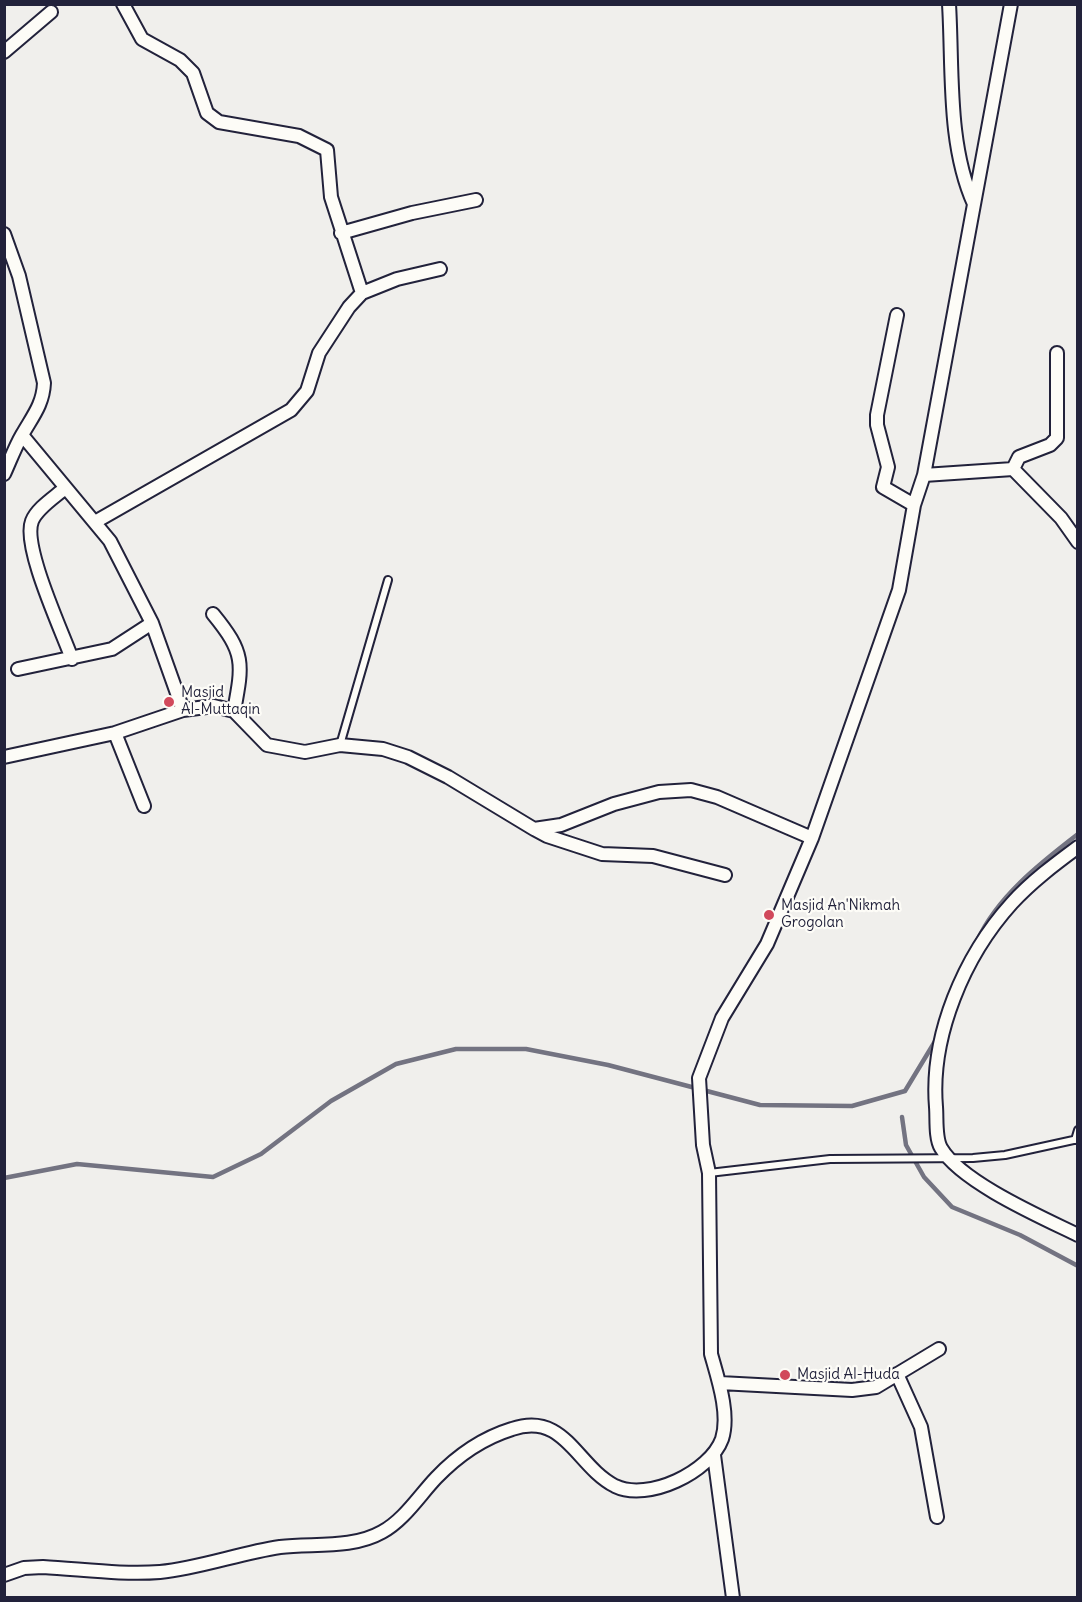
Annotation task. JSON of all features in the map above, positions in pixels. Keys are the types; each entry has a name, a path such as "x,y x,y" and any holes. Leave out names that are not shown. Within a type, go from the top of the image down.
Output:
{"street":[{"path":"123,4 142,39 180,60 192,74 207,113 219,122 299,136 314,141 327,150 332,197 341,233 362,293"},
{"path":"949,4 956,131 964,181 974,204"},
{"path":"4,1575 24,1568 43,1567 162,1572 282,1547 363,1539 394,1525 438,1476 466,1451 519,1426 533,1426 560,1433 592,1469 616,1486 630,1489 648,1490 677,1481 714,1455 723,1437 720,1383 711,1354 709,1173 704,1145 699,1078 722,1018 767,944 812,838 899,590 914,505 924,475 1011,4"},
{"path":"4,52 51,12"},
{"path":"341,233 412,213 476,200"},
{"path":"4,234 19,276 44,383 44,396 4,474"},
{"path":"95,522 291,410 307,391 319,353 349,307 362,293 397,279 440,269"},
{"path":"897,315 877,421 888,467 883,486 914,505"},
{"path":"1012,469 1019,457 1050,445 1057,438 1058,353"},
{"path":"22,435 110,541 152,623 183,710"},
{"path":"924,475 1012,469 1060,518 1077,542"},
{"path":"65,488 34,516 30,528 32,552 72,659"},
{"path":"213,614 232,637 241,660 234,711"},
{"path":"18,669 112,649 152,623"},
{"path":"4,757 115,733 183,710 214,706 234,711 267,745 305,752 340,745 383,749 408,757 448,777 547,836 602,854 653,856 725,874"},
{"path":"115,733 144,806"},
{"path":"534,829 561,825 614,804 659,792 691,790 717,797 812,838"},
{"path":"1077,847 1011,904 976,952 954,997 941,1045 935,1091 940,1146 950,1158 984,1187 1077,1235"},
{"path":"720,1383 852,1390 876,1387 939,1349"},
{"path":"897,1374 921,1427 937,1517"},
{"path":"714,1455 734,1598"}],"lane":[{"path":"340,745 388,580"},
{"path":"709,1173 830,1159 1005,1155 1076,1139 1077,1130"}],"waterway":[{"path":"977,941 985,925 1020,882 1078,834"},
{"path":"4,1178 77,1164 213,1177 261,1154 331,1101 396,1064 456,1049 526,1049 608,1065 760,1105 852,1106 905,1091 937,1038"},
{"path":"902,1117 906,1145 924,1177 952,1207 1020,1235 1078,1266"}],"place":[{"name":"Masjid Al-Muttaqin","path":"169,702"},
{"name":"Masjid An'Nikmah Grogolan","path":"769,915"},
{"name":"Masjid Al-Huda","path":"785,1375"}]}
